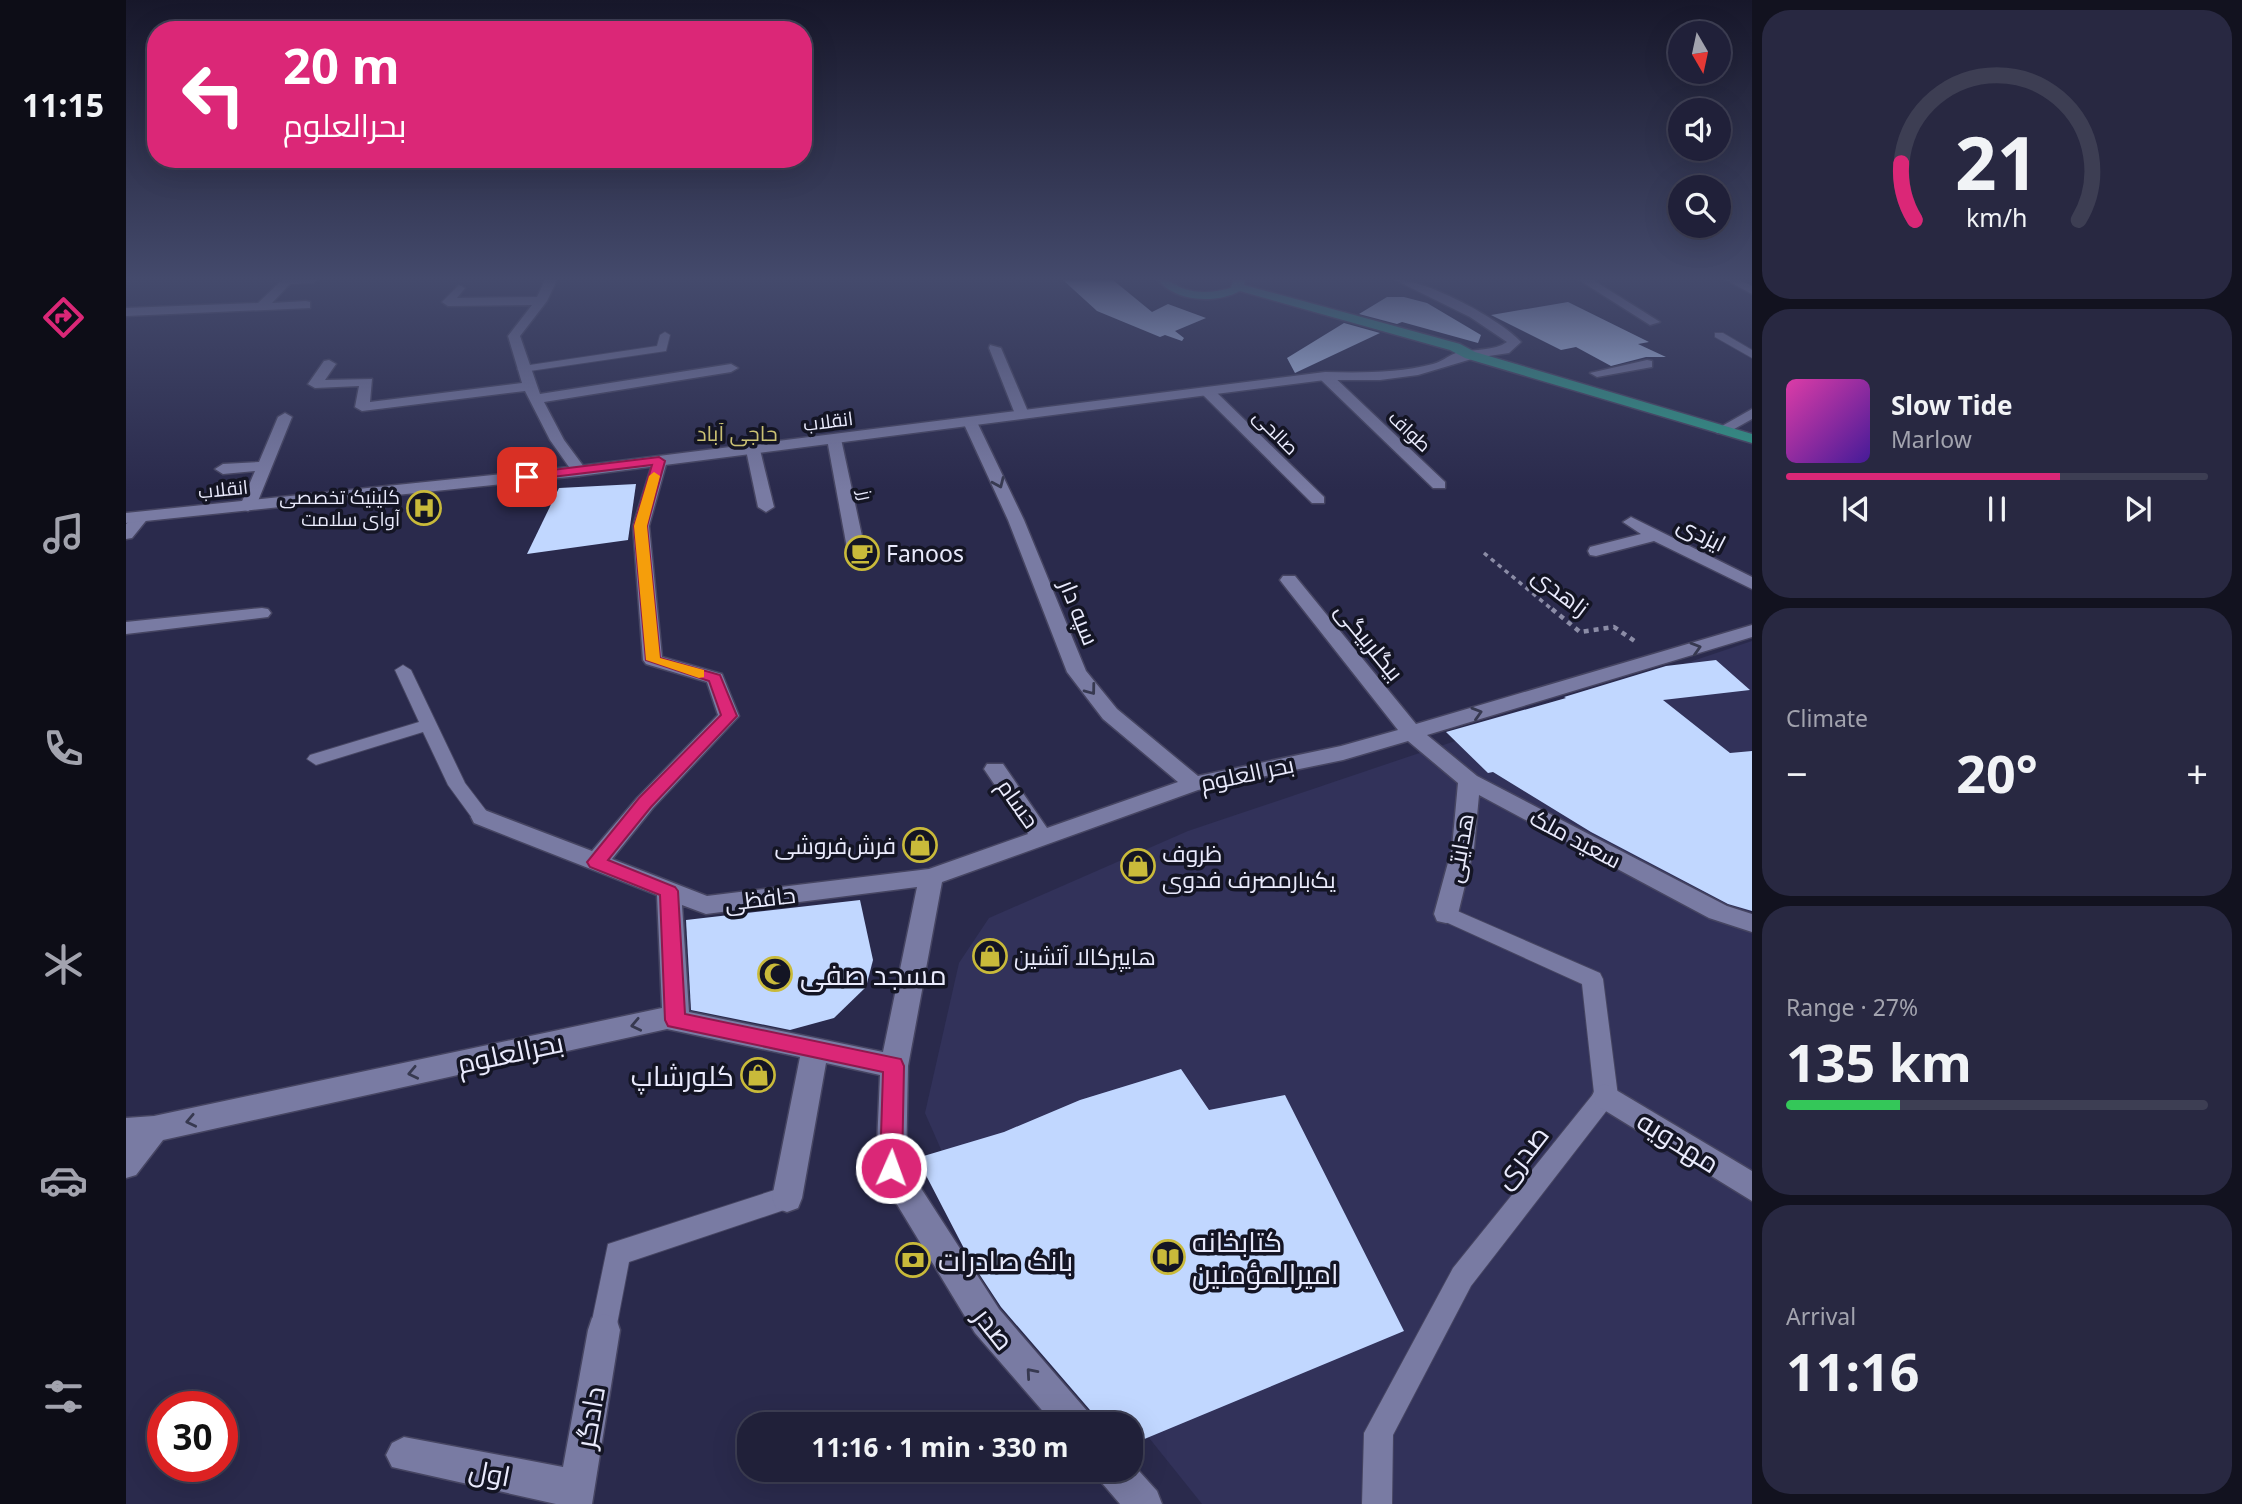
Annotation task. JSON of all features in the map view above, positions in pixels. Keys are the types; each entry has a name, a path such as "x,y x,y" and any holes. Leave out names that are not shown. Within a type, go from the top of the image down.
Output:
{"main road":[{"path":"1431,350 1470,355 1752,439"}],"street":[{"path":"518,350 531,393 550,432 579,471"},
{"path":"996,350 1022,414"},
{"name":"انقلاب","path":"133,517 579,471 1325,376 1353,377 1449,365 1470,355 1503,350"},
{"path":"329,364 316,384 366,382 362,407 531,393 731,368"},
{"path":"1597,373 1647,365"},
{"name":"طواف","path":"1325,376 1439,485"},
{"name":"صالحی","path":"1207,391 1318,500"},
{"path":"1722,430 1752,413"},
{"path":"248,506 285,417"},
{"name":"سپه دار","path":"970,422 1021,532 1077,671 1110,714 1194,784"},
{"name":"رز","path":"834,439 858,559"},
{"path":"752,450 766,507"},
{"path":"596,862 645,803 729,716 715,678 653,660 641,526 659,461"},
{"path":"223,469 264,466"},
{"path":"126,534 133,517"},
{"name":"ایزدی","path":"1631,522 1752,584"},
{"path":"1596,551 1656,535"},
{"name":"بیگلربیگی","path":"1289,580 1412,733"},
{"path":"126,628 262,613"},
{"name":"بحر العلوم","path":"931,877 1194,784 1343,753 1752,631"},
{"name":"سعید ملک","path":"1412,733 1469,781 1718,912 1752,923"},
{"name":"حسام","path":"995,769 1042,838"},
{"name":"هدایتی","path":"1446,914 1463,848 1469,781"},
{"name":"حافظی","path":"482,817 706,905 931,877"},
{"path":"894,1066 931,877"},
{"path":"669,891 676,1020"},
{"name":"بحرالعلوم","path":"140,1130 667,1018 894,1066"},
{"path":"787,1198 815,1049"},
{"name":"صدر","path":"894,1066 891,1168 987,1321 1066,1412"},
{"name":"مهدویه","path":"1606,1096 1752,1187"},
{"path":"126,1165 140,1130"},
{"name":"دادگر","path":"575,1496 604,1330"},
{"name":"اول","path":"404,1455 575,1496"},
{"path":"1125,1482 1144,1504"}],"lane":[{"path":"523,369 654,350"},
{"path":"403,670 426,725 457,785 482,817"},
{"path":"316,759 426,725"},
{"path":"1446,914 1592,979 1606,1096"},
{"name":"صدری","path":"1377,1504 1379,1433 1462,1277 1606,1096"},
{"path":"604,1330 618,1253 787,1198"}],"path":[{"name":"زاهدی","path":"1484,553 1580,632 1614,627 1660,659"}],"shaded area":[{"path":"1752,641 1752,1504 1202,1504 1143,1430 1143,1412 1128,1412 969,1213 925,1113 959,963 989,918 1188,831"}],"building":[{"path":"1300,350 1343,350 1295,373 1287,358"},
{"path":"1582,350 1651,350 1666,357 1646,357 1611,366"},
{"path":"636,484 628,540 527,554 559,488"},
{"path":"1716,660 1750,690 1663,700 1730,753 1752,751 1752,911 1728,904 1591,832 1493,772 1488,773 1446,732 1666,666"},
{"name":"مسجد صفی","path":"860,900 873,960 866,987 834,1018 790,1030 691,1010 686,920"},
{"name":"کتابخانه امیرالمؤمنین","path":"1181,1069 1209,1110 1285,1095 1404,1331 1143,1440 1143,1412 1091,1412 1001,1307 970,1260 917,1158 1004,1132 1080,1100"}],"slow traffic":[{"path":"654,476 641,526 653,660 699,674"}],"place":[{"name":"کلینیک تخصصی آوای سلامت","path":"424,508"},
{"name":"Fanoos","path":"862,553"},
{"name":"فرش‌فروشی","path":"920,845"},
{"name":"ظروف یک‌بارمصرف فدوی","path":"1138,866"},
{"name":"هایپرکالا آتشین","path":"990,956"},
{"name":"مسجد صفی","path":"775,974"},
{"name":"کلورشاپ","path":"758,1075"},
{"name":"کتابخانه امیرالمؤمنین","path":"1168,1257"},
{"name":"بانک صادرات","path":"913,1260"}],"district":[{"name":"حاجی آباد","path":"737,433"}],"route":[{"path":"527,477 659,461 641,526 653,660 715,678 729,716 645,803 596,862 669,891 676,1020 894,1066 891,1168"}]}
